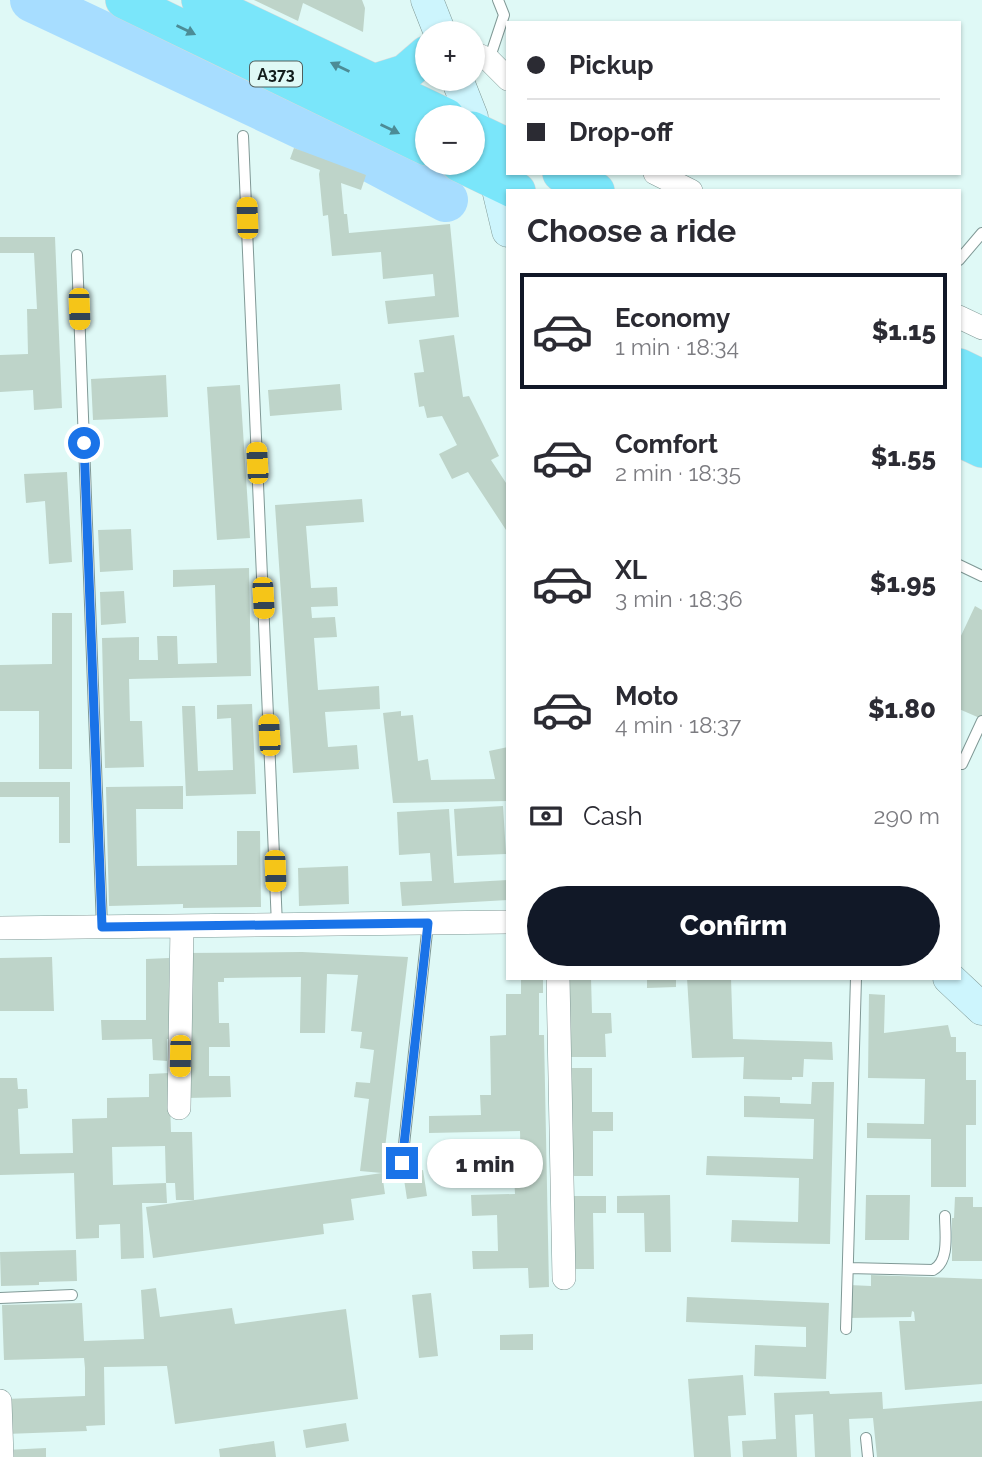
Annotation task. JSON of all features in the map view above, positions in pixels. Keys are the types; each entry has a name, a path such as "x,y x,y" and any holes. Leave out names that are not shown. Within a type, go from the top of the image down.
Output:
{"highway":[{"name":"A373","path":"124,0 415,141"},
{"name":"A373","path":"200,0 373,83 415,107"},
{"path":"373,83 405,73 415,64"},
{"path":"565,175 592,189"},
{"path":"961,368 982,378"},
{"path":"961,409 969,438"}],"main road":[{"path":"427,0 435,21"},
{"path":"485,160 506,225"},
{"path":"951,980 982,1009"}],"street":[{"path":"485,59 506,77"},
{"path":"659,175 687,189"},
{"path":"961,318 982,328"},
{"path":"0,928 506,922"},
{"path":"179,1108 182,926"},
{"path":"558,980 564,1278"},
{"path":"0,1401 2,1457"}],"lane":[{"path":"485,49 504,15 498,0"},
{"path":"243,136 277,925"},
{"path":"961,258 982,233"},
{"path":"78,255 102,927"},
{"path":"961,566 982,576"},
{"path":"961,763 982,721"},
{"path":"402,1163 428,923"},
{"path":"846,1329 856,980"},
{"path":"848,1268 933,1270 940,1267 944,1259 946,1216"},
{"path":"0,1298 72,1295"},
{"path":"866,1438 868,1457"}],"building":[{"path":"254,0 362,0 365,8 363,32 303,3 298,21"},
{"path":"294,148 366,175 361,190 341,183 349,233 450,224 459,317 388,324 385,301 435,296 433,274 383,279 381,252 332,256 328,215 323,216 320,170 290,159"},
{"path":"0,237 55,237 62,408 34,410 33,390 0,392 0,355 28,354 27,309 37,309 34,253 0,253"},
{"path":"454,335 463,397 469,396 499,456 491,460 506,483 506,530 468,472 452,479 439,454 457,445 442,416 427,418 424,406 419,407 414,373 424,372 419,340"},
{"path":"166,375 168,417 93,420 91,379"},
{"path":"340,384 342,410 270,416 268,390"},
{"path":"240,385 250,538 217,540 207,387"},
{"path":"67,472 72,562 49,564 45,501 26,503 24,474"},
{"path":"362,499 364,522 306,526 311,588 337,587 338,606 311,607 312,618 335,617 337,637 314,638 318,690 379,686 380,709 325,712 328,747 357,745 359,769 293,773 275,505"},
{"path":"131,529 133,570 100,572 98,530"},
{"path":"249,568 251,676 129,679 130,721 142,721 144,767 105,768 102,638 139,637 139,660 158,660 157,636 177,636 178,664 217,663 215,585 173,587 173,570"},
{"path":"124,591 126,623 101,625 100,592"},
{"path":"975,606 982,610 982,719 961,710 961,636"},
{"path":"52,613 72,613 72,769 39,769 39,711 0,711 0,665 52,664"},
{"path":"252,704 256,794 186,796 182,706 195,706 198,771 233,770 231,718 217,719 217,705"},
{"path":"401,711 401,716 413,715 418,761 428,759 431,780 495,779 489,751 506,747 506,801 393,803 383,713"},
{"path":"0,782 70,782 70,843 59,843 59,797 0,797"},
{"path":"183,786 183,809 136,809 137,866 237,865 237,831 260,831 261,907 183,908 183,904 109,906 106,787"},
{"path":"503,806 506,854 457,856 454,809"},
{"path":"449,809 454,883 506,880 506,900 402,906 400,882 432,881 430,853 399,855 397,812"},
{"path":"348,866 349,904 299,906 298,868"},
{"path":"302,952 408,957 382,1173 360,1171 369,1099 354,1097 356,1082 370,1083 374,1050 360,1048 362,1032 351,1031 358,975 327,974 325,1033 300,1033 301,977 224,978 224,982 218,982 219,1023 229,1023 230,1047 209,1047 209,1076 230,1076 231,1097 187,1098 185,953"},
{"path":"52,957 54,1011 0,1011 0,958"},
{"path":"169,958 170,1039 167,1039 167,1061 153,1060 152,1039 102,1040 101,1020 146,1020 146,959"},
{"path":"521,980 543,980 543,993 539,993 539,1035 544,1035 549,1287 529,1288 528,1268 473,1269 472,1251 498,1251 497,1215 472,1216 471,1195 515,1194 514,1174 521,1174 520,1131 429,1133 429,1116 481,1115 480,1095 491,1095 490,1036 506,1035 506,994 521,994"},
{"path":"567,980 591,980 592,1013 611,1013 612,1033 605,1034 606,1057 569,1057"},
{"path":"647,980 676,980 676,987 647,988"},
{"path":"687,980 731,980 733,1039 832,1042 833,1060 804,1059 803,1077 792,1077 792,1080 743,1079 744,1057 692,1058"},
{"path":"869,994 885,995 884,1033 948,1025 951,1037 956,1037 956,1052 966,1052 966,1080 976,1080 976,1125 966,1125 966,1187 931,1187 931,1139 867,1138 867,1123 924,1124 925,1079 868,1078"},
{"path":"570,1068 592,1068 592,1112 613,1112 613,1131 593,1131 593,1176 571,1176"},
{"path":"169,1073 171,1132 192,1132 194,1200 176,1200 175,1183 166,1183 167,1203 142,1203 144,1258 121,1259 120,1224 99,1225 99,1238 76,1239 74,1173 0,1175 0,1078 17,1078 18,1089 27,1089 28,1108 18,1109 20,1154 73,1153 72,1119 107,1118 107,1098 149,1097 149,1074","holes":["165,1146 166,1183 113,1185 112,1147"]},
{"path":"812,1082 834,1082 830,1244 731,1242 732,1220 798,1222 799,1178 706,1175 707,1156 813,1159 814,1119 744,1117 744,1096 780,1097 780,1103 811,1104"},
{"path":"423,1170 427,1196 407,1199 403,1173"},
{"path":"382,1173 385,1194 351,1199 354,1220 323,1224 324,1234 153,1258 146,1207"},
{"path":"670,1195 671,1252 645,1252 644,1213 617,1213 617,1196"},
{"path":"866,1195 910,1195 909,1240 865,1240"},
{"path":"571,1196 606,1196 606,1213 593,1213 594,1269 572,1269"},
{"path":"955,1197 973,1197 973,1207 982,1207 982,1261 952,1261"},
{"path":"76,1250 77,1281 1,1286 0,1252"},
{"path":"871,1275 982,1279 982,1384 905,1390 899,1321 915,1321 914,1312 912,1311 911,1317 848,1318 849,1285 871,1286"},
{"path":"156,1288 160,1317 232,1308 235,1324 346,1309 358,1399 175,1424 167,1366 104,1367 105,1425 86,1426 87,1431 6,1434 5,1399 85,1396 85,1368 84,1358 4,1360 2,1305 82,1303 84,1341 144,1339 141,1290"},
{"path":"431,1293 438,1356 419,1358 412,1295"},
{"path":"687,1297 829,1303 826,1379 754,1376 755,1345 806,1347 806,1327 686,1322"},
{"path":"533,1334 533,1350 500,1350 500,1335"},
{"path":"743,1375 746,1415 728,1416 731,1457 694,1457 688,1379"},
{"path":"829,1391 830,1394 882,1392 883,1409 982,1401 982,1457 877,1457 873,1418 849,1419 851,1457 815,1457 813,1414 795,1415 797,1457 743,1457 742,1441 776,1439 774,1393"},
{"path":"346,1423 349,1441 306,1448 303,1430"},
{"path":"274,1441 276,1457 220,1457 219,1449"},
{"path":"46,1448 46,1457 6,1457 6,1450"}],"waterway":[{"path":"32,0 361,155 446,200"}],"route":[{"path":"84,443 102,927 428,923 402,1163"}]}
